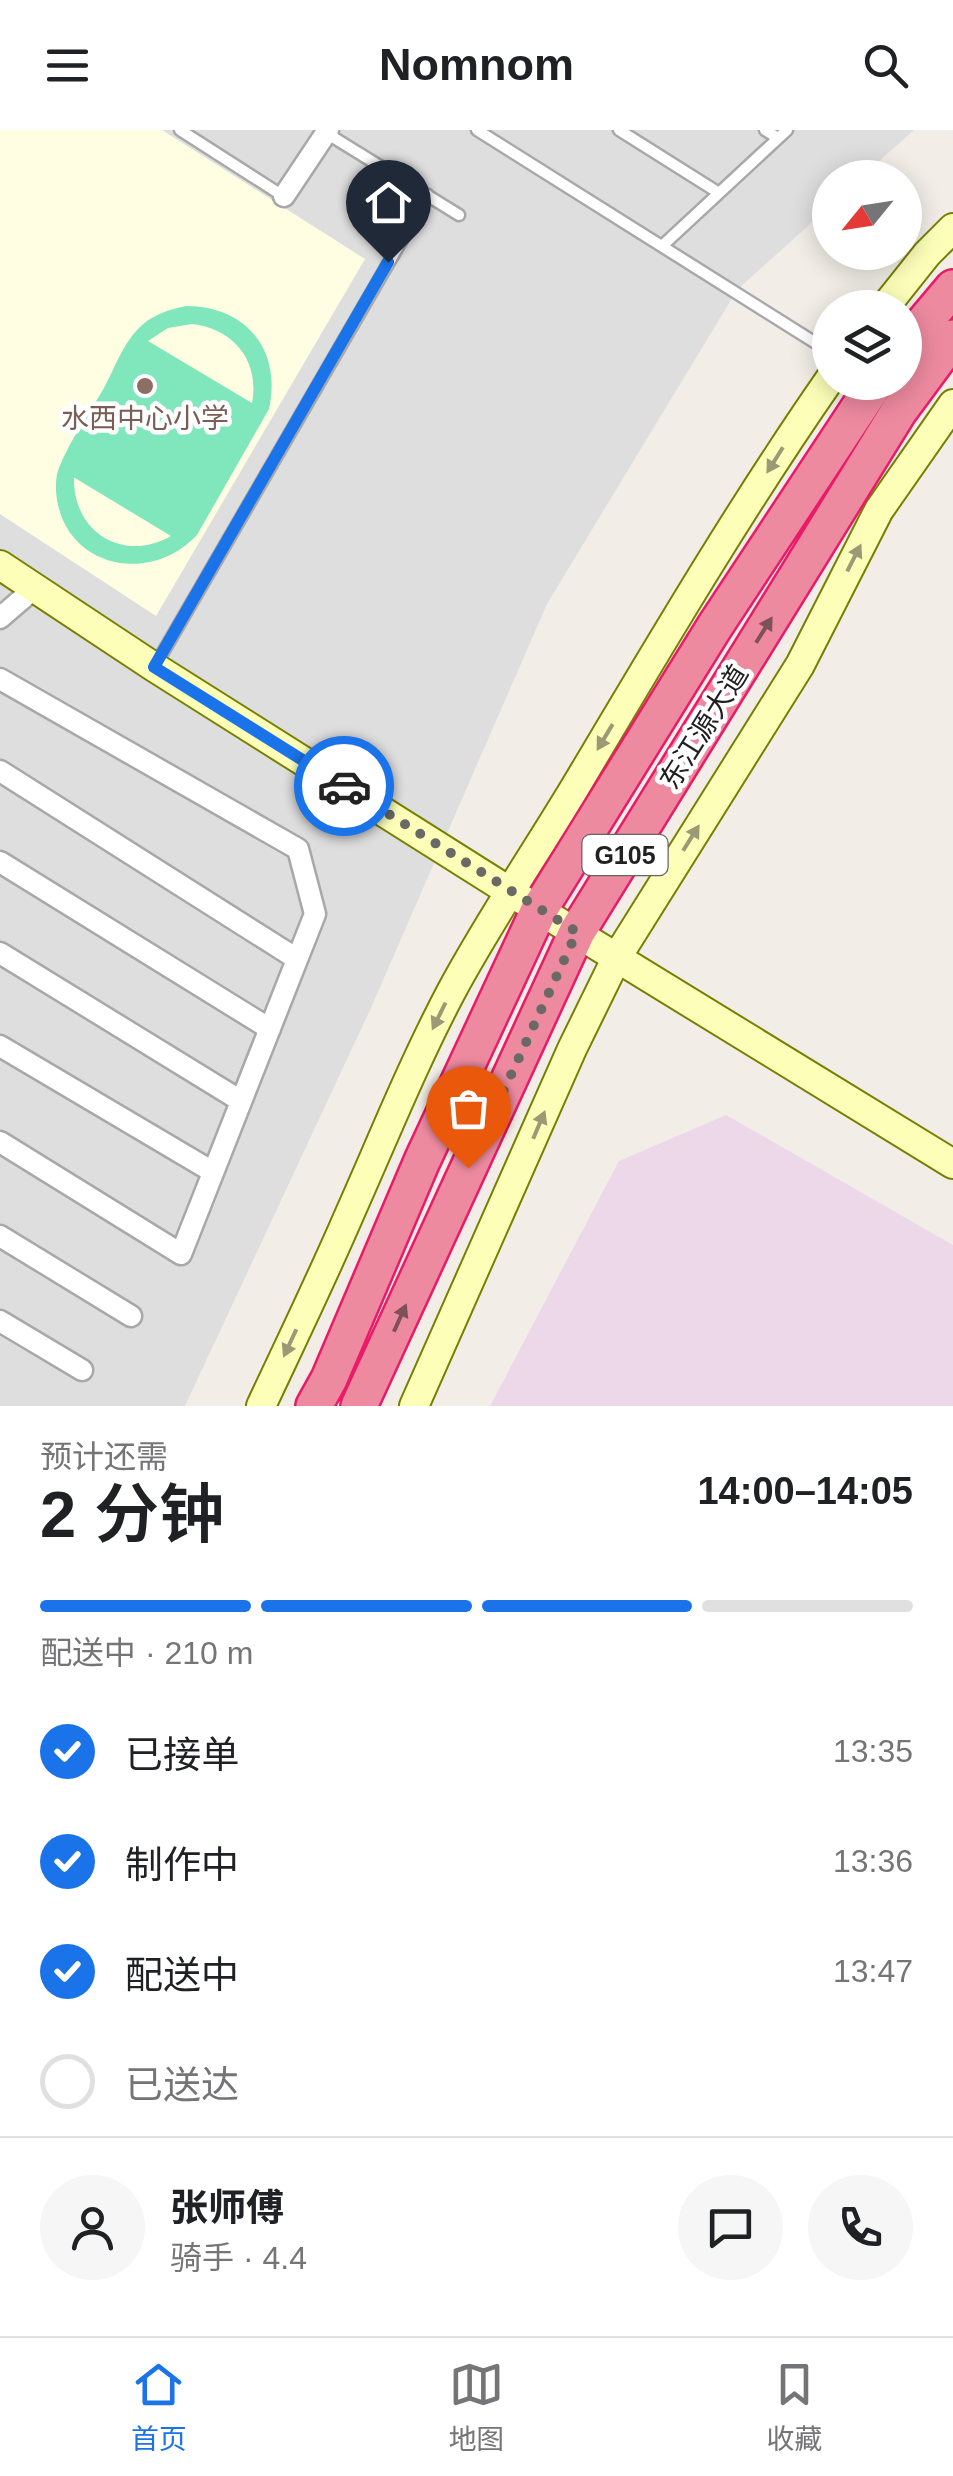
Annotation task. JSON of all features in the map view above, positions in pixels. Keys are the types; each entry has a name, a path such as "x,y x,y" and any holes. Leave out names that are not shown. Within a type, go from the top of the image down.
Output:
{"highway":[{"path":"922,325 953,288"},
{"name":"东江源大道","path":"358,1406 577,932 899,411 953,338"},
{"name":"东江源大道","path":"314,1406 422,1161 524,900 715,626 864,400"}],"street":[{"path":"284,196 326,131"},
{"path":"898,290 953,228"},
{"path":"261,1406 402,1091 452,992 524,900 554,823 680,611 815,400"},
{"path":"414,1406 617,956 800,665 879,510 953,404"},
{"path":"0,564 154,667 524,900 953,1164"},
{"path":"0,618 36,587"},
{"path":"0,679 298,849 315,914 181,1254 0,1142"},
{"path":"0,771 297,959"},
{"path":"0,862 270,1029"},
{"path":"0,953 242,1100"},
{"path":"0,1046 213,1172"},
{"path":"0,1236 130,1316"},
{"path":"0,1321 82,1370"}],"lane":[{"path":"180,130 284,196"},
{"path":"478,130 812,341"},
{"path":"618,130 719,193"},
{"path":"765,130 782,134"},
{"path":"326,131 459,214"},
{"path":"662,246 782,134"},
{"path":"154,667 428,195"}],"shaded area":[{"path":"0,130 914,130 880,160 812,160 812,222 737,290 547,604 370,1010 185,1406 0,1406"},
{"name":"水西中心小学","path":"0,130 162,130 365,259 156,616 0,514"},
{"path":"726,1115 953,1245 953,1406 490,1406 619,1161"}],"green space":[{"path":"186,306 226,314 255,335 270,368 269,409 197,535 177,551 154,561 131,564 109,560 89,551 73,536 61,516 56,490 58,471 133,335 154,317","holes":["192,324 220,333 241,350 252,374 252,403 148,341 168,328","75,478 171,536 136,546 105,538 82,514"]}],"way so far":[{"path":"344,786 577,932 468,1168"}],"place":[{"name":"水西中心小学","path":"145,386"}],"route":[{"path":"344,786 154,667 388,262"}]}
